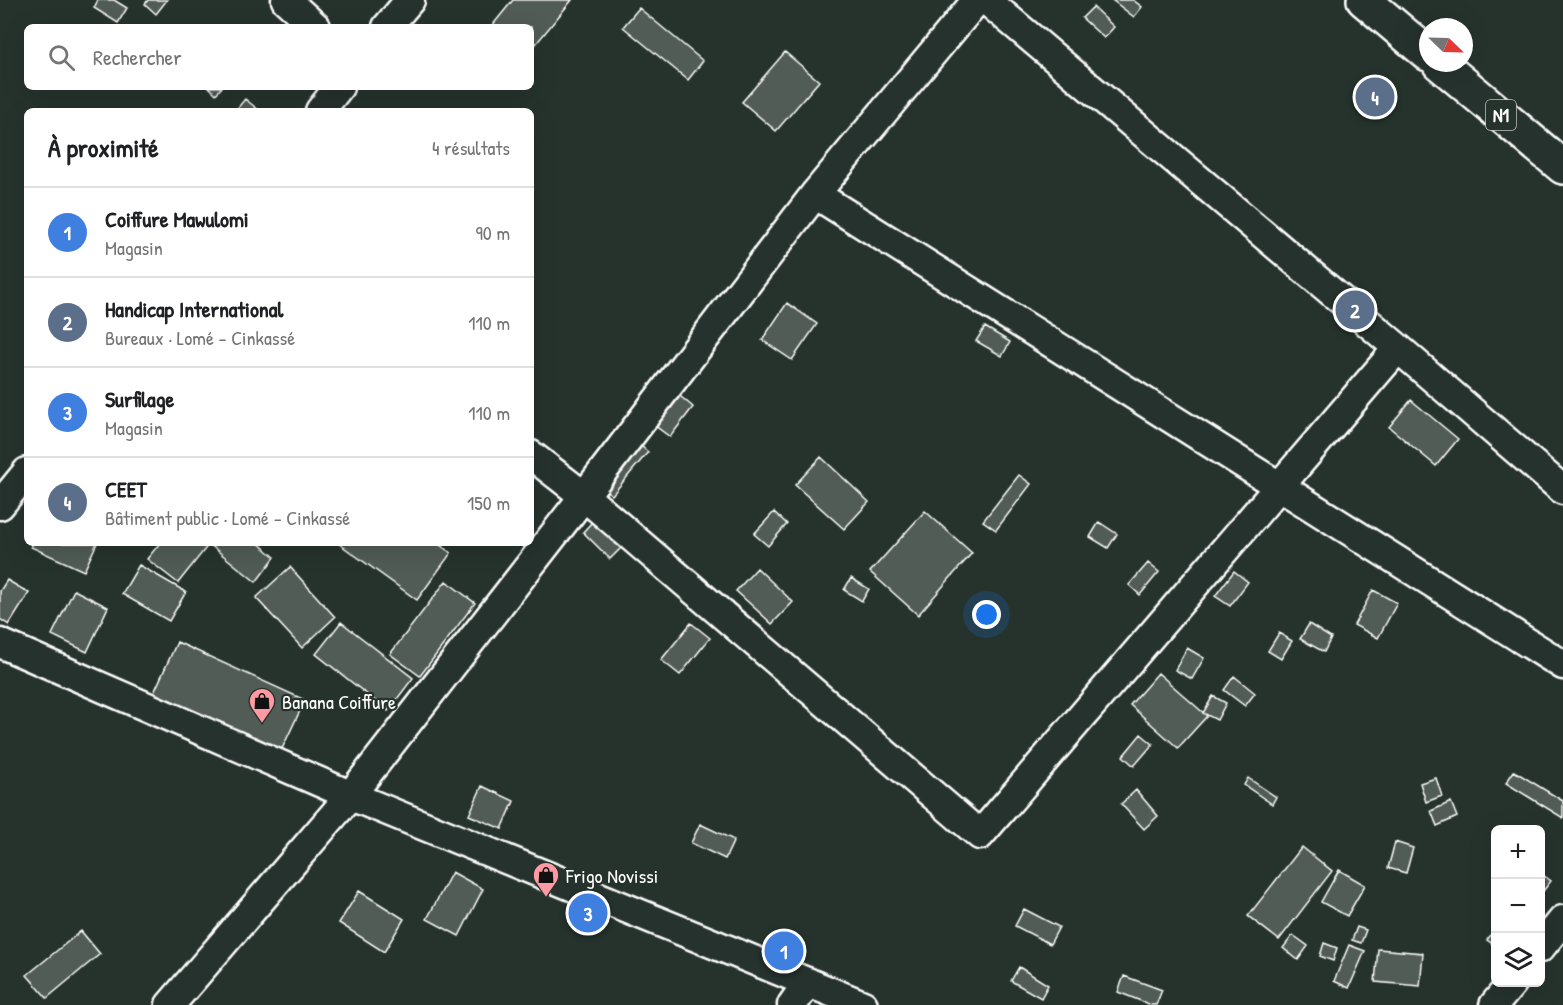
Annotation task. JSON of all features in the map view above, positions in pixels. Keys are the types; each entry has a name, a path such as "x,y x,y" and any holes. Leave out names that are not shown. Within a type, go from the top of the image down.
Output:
{"highway":[{"path":"1364,0 1419,46"},
{"name":"N1","path":"1450,72 1563,167"}],"street":[{"path":"286,0 313,24"},
{"path":"390,24 410,0"},
{"path":"170,1005 350,795 584,496 815,194 977,0"},
{"path":"986,0 1563,490"},
{"path":"322,108 337,90"},
{"path":"815,194 1280,487 1555,656"},
{"path":"534,457 584,496 980,835 1398,348"},
{"path":"0,505 24,476"},
{"path":"0,643 800,994 863,1005"},
{"path":"1545,942 1563,920"},
{"path":"1494,1005 1509,987"}],"building":[{"path":"98,0 114,0 127,8 118,23 94,8"},
{"path":"148,0 167,0 156,14 145,4"},
{"path":"513,0 572,0 534,46 534,24 493,24"},
{"path":"1112,0 1133,0 1142,7 1134,17"},
{"path":"1093,7 1114,27 1104,38 1082,18"},
{"path":"639,8 703,61 688,80 623,27"},
{"path":"785,52 819,81 776,131 742,102"},
{"path":"245,99 256,108 238,108"},
{"path":"787,303 817,324 792,360 762,340"},
{"path":"985,327 1010,342 1002,356 976,341"},
{"path":"674,391 693,407 670,437 650,422"},
{"path":"1411,400 1458,439 1436,466 1389,427"},
{"path":"635,441 648,452 612,495 599,485"},
{"path":"821,457 869,502 844,529 795,485"},
{"path":"1019,475 1031,484 996,530 983,521"},
{"path":"925,511 972,553 918,615 870,572"},
{"path":"774,512 787,524 768,546 754,534"},
{"path":"593,521 621,548 610,559 583,532"},
{"path":"1099,522 1117,534 1108,548 1090,537"},
{"path":"32,546 96,546 84,571"},
{"path":"158,546 207,546 178,583 147,559"},
{"path":"211,546 262,546 275,557 256,582"},
{"path":"342,546 441,546 451,553 417,600"},
{"path":"1148,563 1159,572 1140,595 1129,585"},
{"path":"139,565 186,592 169,621 122,594"},
{"path":"290,567 335,617 302,648 256,598"},
{"path":"757,568 793,602 772,624 736,591"},
{"path":"1234,571 1248,582 1230,606 1215,596"},
{"path":"851,578 869,589 862,601 844,590"},
{"path":"7,580 29,593 9,625 0,619 0,591"},
{"path":"446,581 475,603 420,676 390,654"},
{"path":"74,590 108,607 87,652 52,635"},
{"path":"1373,590 1397,603 1378,638 1354,625"},
{"path":"341,622 413,678 388,711 316,654"},
{"path":"691,623 710,638 680,675 661,660"},
{"path":"1309,624 1331,638 1324,652 1300,639"},
{"path":"1279,633 1292,641 1281,659 1268,651"},
{"path":"177,642 305,700 280,753 153,695"},
{"path":"1187,648 1204,658 1192,679 1175,670"},
{"path":"1158,673 1207,716 1178,748 1130,705"},
{"path":"1234,676 1255,693 1245,706 1224,690"},
{"path":"1213,696 1226,703 1217,720 1203,713"},
{"path":"1141,734 1153,744 1134,766 1123,756"},
{"path":"1514,771 1563,801 1563,818 1506,783"},
{"path":"1248,778 1276,797 1272,804 1244,785"},
{"path":"1436,778 1442,796 1426,802 1420,783"},
{"path":"482,786 514,801 502,829 469,815"},
{"path":"1136,790 1158,816 1144,829 1121,804"},
{"path":"1451,802 1457,817 1437,826 1431,811"},
{"path":"700,824 734,840 725,859 691,843"},
{"path":"1395,842 1413,848 1406,873 1388,868"},
{"path":"1302,847 1332,871 1279,940 1248,916"},
{"path":"1339,870 1365,885 1347,916 1321,902"},
{"path":"452,872 483,889 459,936 427,919"},
{"path":"1545,877 1551,881 1545,889"},
{"path":"359,891 404,919 384,952 339,923"},
{"path":"1024,909 1059,927 1050,944 1015,926"},
{"path":"1357,927 1366,930 1361,943 1352,940"},
{"path":"81,931 100,954 47,998 27,975"},
{"path":"1293,935 1308,946 1298,960 1283,948"},
{"path":"1324,943 1337,948 1333,961 1320,956"},
{"path":"1349,945 1365,951 1349,988 1334,981"},
{"path":"1378,949 1423,953 1420,986 1375,982"},
{"path":"1019,967 1048,985 1041,998 1011,981"},
{"path":"1124,976 1162,990 1156,1005 1118,992"}],"place":[{"name":"CEET","path":"1375,97"},
{"name":"Handicap International","path":"1355,310"},
{"name":"Banana Coiffure","path":"262,724"},
{"name":"Frigo Novissi","path":"546,898"},
{"name":"Surfilage","path":"588,913"},
{"name":"Coiffure Mawulomi","path":"784,951"}]}
